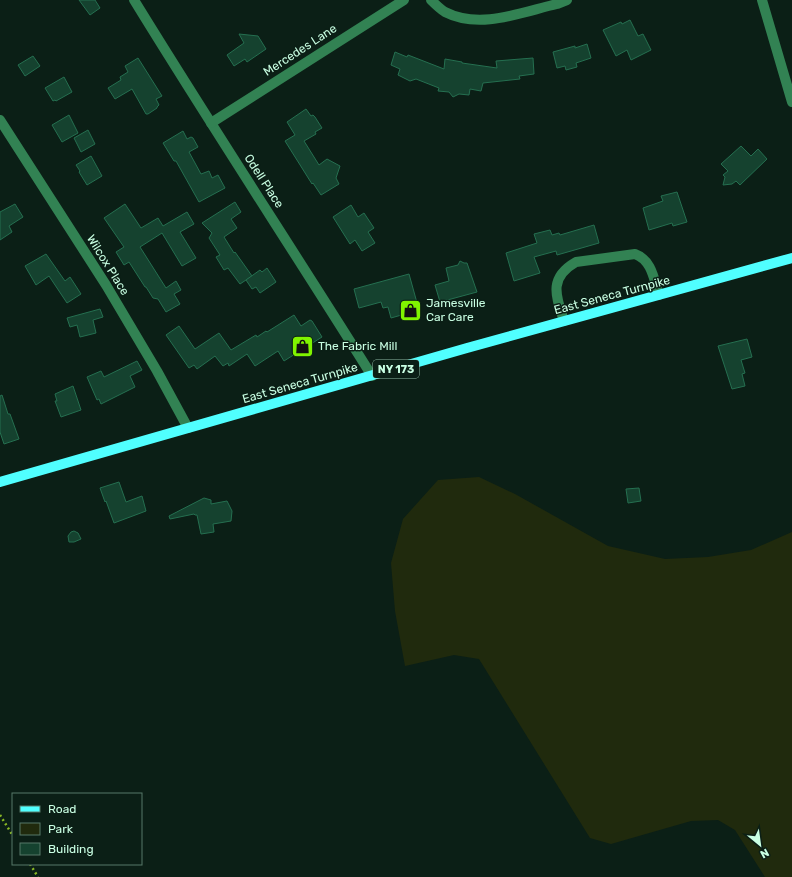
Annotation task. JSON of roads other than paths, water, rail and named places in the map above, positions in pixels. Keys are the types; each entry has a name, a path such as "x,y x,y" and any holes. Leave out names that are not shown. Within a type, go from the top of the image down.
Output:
{"main road":[{"name":"East Seneca Turnpike","path":"0,482 564,321 792,258"}],"street":[{"name":"Odell Place","path":"134,0 372,376"},
{"name":"Mercedes Lane","path":"211,123 404,0"},
{"path":"431,0 445,11 462,18 492,19 557,4 567,0"},
{"path":"762,0 792,102"},
{"name":"Wilcox Place","path":"0,120 106,285 157,371 188,428"},
{"path":"564,321 556,291 556,282 567,267 576,262 635,254 642,257 648,263 659,295"}],"place":[{"name":"Jamesville Car Care","path":"410,310"},
{"name":"The Fabric Mill","path":"302,346"}]}
